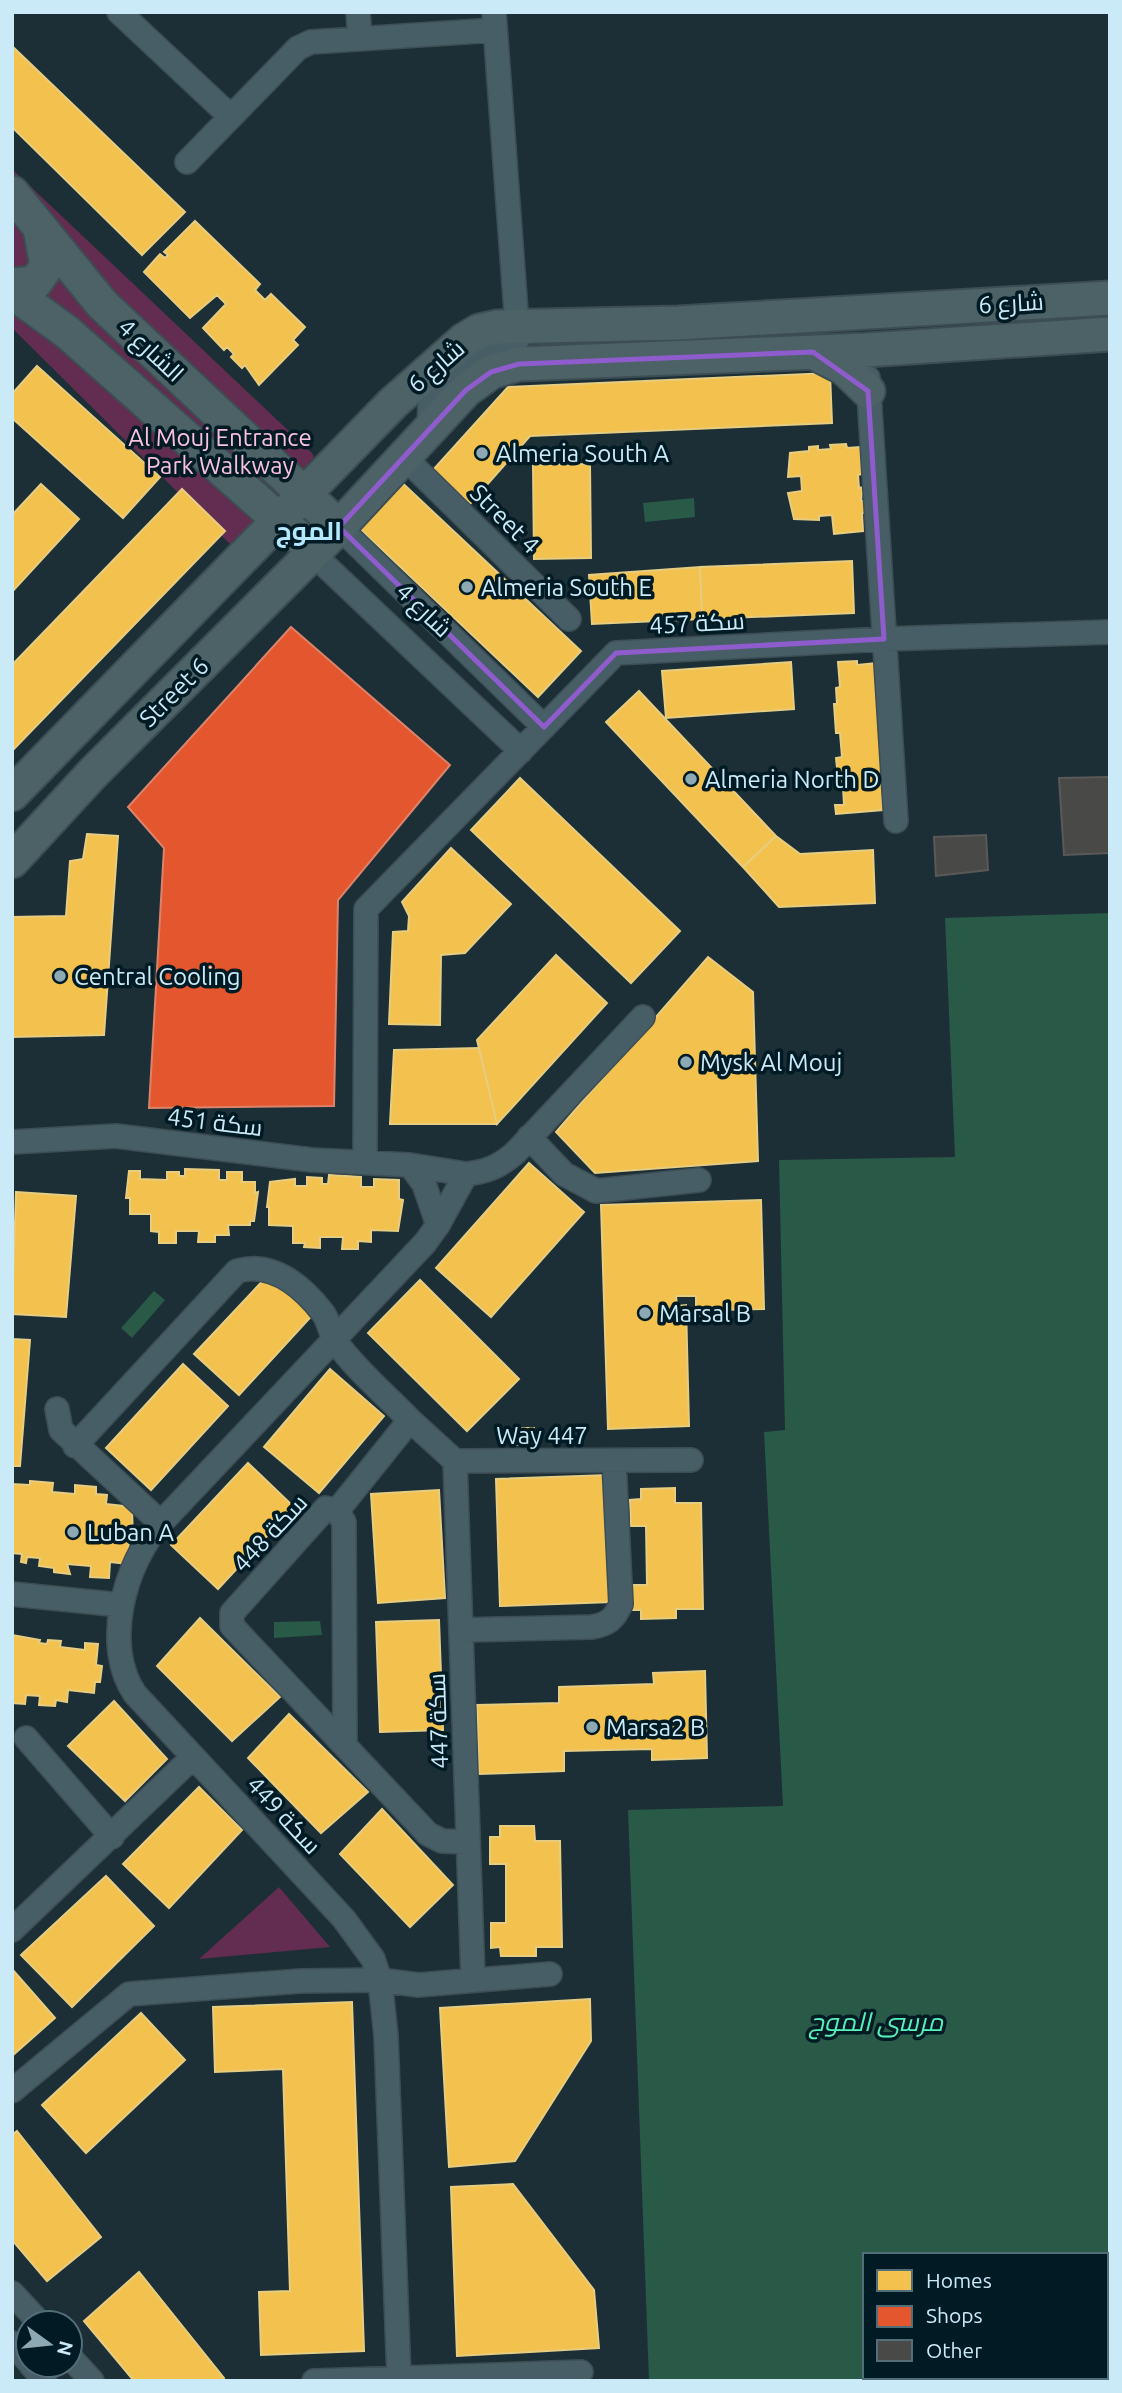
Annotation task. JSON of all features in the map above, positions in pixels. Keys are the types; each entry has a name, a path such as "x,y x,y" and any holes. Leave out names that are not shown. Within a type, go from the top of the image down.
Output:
{"street":[{"path":"358,12 360,39"},
{"path":"129,16 230,116"},
{"path":"187,162 298,48 311,42 360,39 495,21 518,327 516,344 484,355 430,403 429,429"},
{"name":"الشارع 4","path":"12,193 102,304 303,495"},
{"path":"12,285 35,283 47,266 40,228"},
{"name":"الشارع 4","path":"12,292 67,332 282,520"},
{"name":"شارع 6","path":"12,794 282,520 393,403 464,340 479,331 518,327 678,323 1110,298"},
{"path":"864,312 896,821"},
{"name":"شارع 6","path":"339,527 466,390 491,372 519,364 866,350 1110,334"},
{"path":"813,352 844,368 868,391"},
{"path":"274,467 293,474 307,472 340,456"},
{"name":"Street 4","path":"403,456 569,619"},
{"path":"238,482 246,496 250,514 240,562"},
{"name":"شارع 4","path":"303,495 544,727"},
{"name":"شارع 4","path":"282,520 313,554 521,751"},
{"name":"Street 6","path":"12,861 94,772 339,527"},
{"name":"سكة 457","path":"365,1161 366,909 616,653 884,639 1110,632"},
{"path":"466,1174 491,1170 504,1163 643,1017"},
{"name":"سكة 451","path":"12,1142 116,1136 312,1160 411,1165 466,1174"},
{"path":"529,1137 564,1174 596,1191 699,1180"},
{"path":"411,1165 424,1184 438,1225"},
{"name":"سكة 449","path":"399,2378 386,2036 380,1980 373,1959 352,1928 135,1694 123,1677 121,1605 130,1572 140,1550 161,1523 335,1341 438,1225 466,1174"},
{"path":"75,1446 237,1271 259,1268 282,1274 324,1314 335,1341 410,1420 455,1461"},
{"path":"58,1409 61,1430 75,1446 161,1523"},
{"path":"337,1511 410,1420"},
{"name":"Way 447","path":"455,1461 691,1460"},
{"name":"سكة 447","path":"455,1461 473,1978"},
{"path":"461,1630 592,1627 607,1624 614,1617 621,1604 614,1461"},
{"name":"سكة 448","path":"345,1746 344,1522 337,1511 323,1509 229,1620 236,1632 428,1834 442,1841 468,1842"},
{"path":"12,1594 121,1605"},
{"path":"26,1738 112,1837"},
{"path":"12,1930 193,1757"},
{"path":"12,2091 129,1994 301,1981 380,1980 418,1985 550,1973"},
{"path":"12,2293 27,2309"},
{"path":"314,2381 581,2372"}],"highlighted area":[{"path":"813,352 868,391 884,639 616,653 544,727 339,527 466,390 491,372 519,364"}],"green space":[{"name":"Al Mouj Entrance Park Walkway","path":"12,169 312,453 314,457 234,548 12,328"},
{"path":"279,1887 330,1947 199,1959"}],"water":[{"path":"694,498 695,517 645,522 643,503"},
{"name":"مرسى الموج","path":"1110,913 1110,2381 649,2381 628,1810 783,1806 764,1432 785,1430 779,1160 955,1157 945,918"},
{"path":"154,1291 165,1300 132,1338 121,1328"},
{"path":"320,1621 322,1635 274,1638 274,1622"}],"building: Homes":[{"path":"12,46 185,212 142,255 12,127"},
{"path":"195,221 260,284 255,290 265,300 271,294 305,327 293,340 298,345 259,385 245,365 242,368 231,357 234,354 227,347 224,350 203,328 226,304 217,295 190,318 144,272 160,254 165,258 168,255 164,252"},
{"path":"37,366 160,477 123,518 12,418 12,394"},
{"name":"Almeria South A","path":"830,373 832,423 530,436 470,504 433,470 508,387"},
{"path":"846,444 847,448 860,447 862,474 858,475 859,488 863,487 861,501 865,501 866,513 862,513 863,531 834,534 832,515 819,516 819,520 794,519 788,493 802,491 801,476 788,477 790,453 809,451 809,447 818,446 818,450 831,449 830,445"},
{"path":"590,464 591,558 534,559 533,465"},
{"name":"Almeria South E","path":"396,477 581,651 538,697 354,523"},
{"path":"41,484 79,519 12,592 12,515"},
{"path":"182,489 225,531 12,751 12,665"},
{"path":"852,561 854,613 702,619 700,567"},
{"path":"700,567 702,619 592,624 589,575"},
{"path":"857,661 857,665 876,663 887,797 882,797 883,810 836,814 835,805 844,805 836,758 842,757 840,733 836,733 834,704 837,704 836,688 840,687 838,662"},
{"path":"791,662 794,709 666,718 662,671"},
{"name":"Almeria North D","path":"639,691 776,836 743,867 606,722"},
{"path":"520,778 680,931 631,983 471,830"},
{"name":"Central Cooling","path":"87,834 118,836 104,1035 12,1037 12,917 66,916 70,861 83,859"},
{"path":"776,836 800,854 873,850 875,903 779,907 743,867"},
{"path":"451,848 511,904 465,953 441,955 440,1025 389,1024 393,932 408,931 409,916 402,902"},
{"path":"556,955 607,1003 497,1124 477,1040"},
{"name":"Mysk Al Mouj","path":"708,957 753,992 758,1161 595,1173 556,1132"},
{"path":"479,1048 497,1124 390,1124 394,1050"},
{"path":"529,1163 584,1212 491,1317 436,1268"},
{"path":"185,1169 219,1170 219,1180 227,1180 227,1172 242,1172 242,1182 255,1182 255,1193 258,1192 254,1221 250,1221 250,1225 228,1225 229,1235 215,1235 215,1242 198,1242 199,1231 176,1231 176,1243 159,1243 159,1232 151,1231 151,1214 130,1214 130,1198 126,1198 129,1171 140,1171 140,1179 167,1180 167,1172 179,1172 179,1176 185,1176"},
{"path":"329,1175 361,1177 361,1187 374,1187 374,1179 399,1180 399,1199 403,1200 398,1231 371,1230 371,1242 358,1241 358,1249 342,1249 343,1237 320,1237 320,1248 304,1247 305,1243 293,1243 293,1226 269,1225 267,1207 270,1182 295,1179 295,1186 307,1186 307,1177 322,1178 322,1184 328,1184"},
{"path":"16,1192 76,1196 66,1317 12,1314"},
{"name":"Marsal B","path":"761,1200 764,1309 716,1310 716,1315 696,1316 696,1296 676,1296 677,1306 686,1305 689,1426 608,1429 601,1205"},
{"path":"270,1273 317,1310 239,1395 194,1354"},
{"path":"420,1280 519,1379 467,1431 368,1333"},
{"path":"12,1339 30,1340 20,1466 12,1466"},
{"path":"183,1364 228,1406 151,1490 106,1448"},
{"path":"330,1369 384,1416 319,1493 264,1447"},
{"path":"513,1428 534,1428 535,1445 514,1445"},
{"path":"248,1463 294,1507 218,1589 171,1545"},
{"path":"608,1475 612,1602 500,1606 496,1479"},
{"name":"Luban A","path":"30,1481 53,1483 52,1492 75,1494 75,1485 96,1487 96,1494 107,1495 106,1504 132,1507 133,1542 129,1541 127,1564 110,1562 109,1578 90,1577 91,1566 67,1564 70,1574 39,1566 40,1558 27,1557 26,1563 21,1562 22,1554 12,1553 12,1484 30,1485"},
{"path":"675,1488 675,1503 701,1503 703,1609 676,1609 676,1618 641,1619 641,1610 632,1610 631,1585 647,1585 646,1526 631,1526 630,1500 641,1499 641,1489"},
{"path":"439,1490 445,1598 378,1603 371,1494"},
{"path":"200,1618 280,1697 232,1741 157,1666"},
{"path":"439,1620 443,1730 380,1732 376,1622"},
{"path":"12,1635 40,1640 39,1643 47,1644 48,1640 61,1641 60,1647 85,1650 85,1643 98,1644 96,1665 102,1666 100,1682 95,1682 94,1693 68,1690 67,1702 56,1700 55,1706 39,1705 40,1696 26,1695 25,1704 12,1703"},
{"name":"Marsa2 B","path":"705,1671 707,1758 652,1760 652,1749 564,1751 564,1771 479,1774 477,1705 559,1703 559,1687 654,1684 653,1673"},
{"path":"114,1701 167,1759 125,1801 68,1746"},
{"path":"289,1714 368,1792 321,1833 248,1758"},
{"path":"199,1787 242,1830 169,1908 123,1864"},
{"path":"382,1809 453,1885 410,1927 340,1854"},
{"path":"500,1826 534,1826 535,1841 560,1841 562,1947 536,1947 536,1956 501,1956 500,1947 491,1948 491,1923 506,1923 506,1864 490,1864 490,1837 500,1837"},
{"path":"106,1876 154,1926 72,2007 21,1955"},
{"path":"12,1969 55,2018 12,2056"},
{"path":"590,1999 591,2041 515,2161 449,2167 440,2008"},
{"path":"352,2002 364,2351 261,2355 259,2292 290,2291 283,2069 215,2072 213,2007"},
{"path":"141,2013 185,2060 86,2153 42,2105"},
{"path":"17,2131 101,2237 47,2281 12,2240 12,2135"},
{"path":"513,2184 594,2290 599,2348 457,2356 451,2187"},
{"path":"139,2272 224,2378 220,2381 134,2381 84,2321"}],"building: Shops":[{"path":"291,627 450,765 338,900 334,1106 149,1108 164,848 128,807"}],"building: Other":[{"path":"1110,777 1110,853 1064,855 1059,778"},
{"path":"986,835 988,870 936,876 934,837"}],"place":[{"name":"Almeria South A","path":"482,453"},
{"name":"Almeria South E","path":"467,587"},
{"name":"Almeria North D","path":"691,779"},
{"name":"Central Cooling","path":"60,976"},
{"name":"Mysk Al Mouj","path":"686,1062"},
{"name":"Marsal B","path":"645,1313"},
{"name":"Luban A","path":"73,1532"},
{"name":"Marsa2 B","path":"592,1727"}],"district":[{"name":"الموج","path":"309,530"}]}
